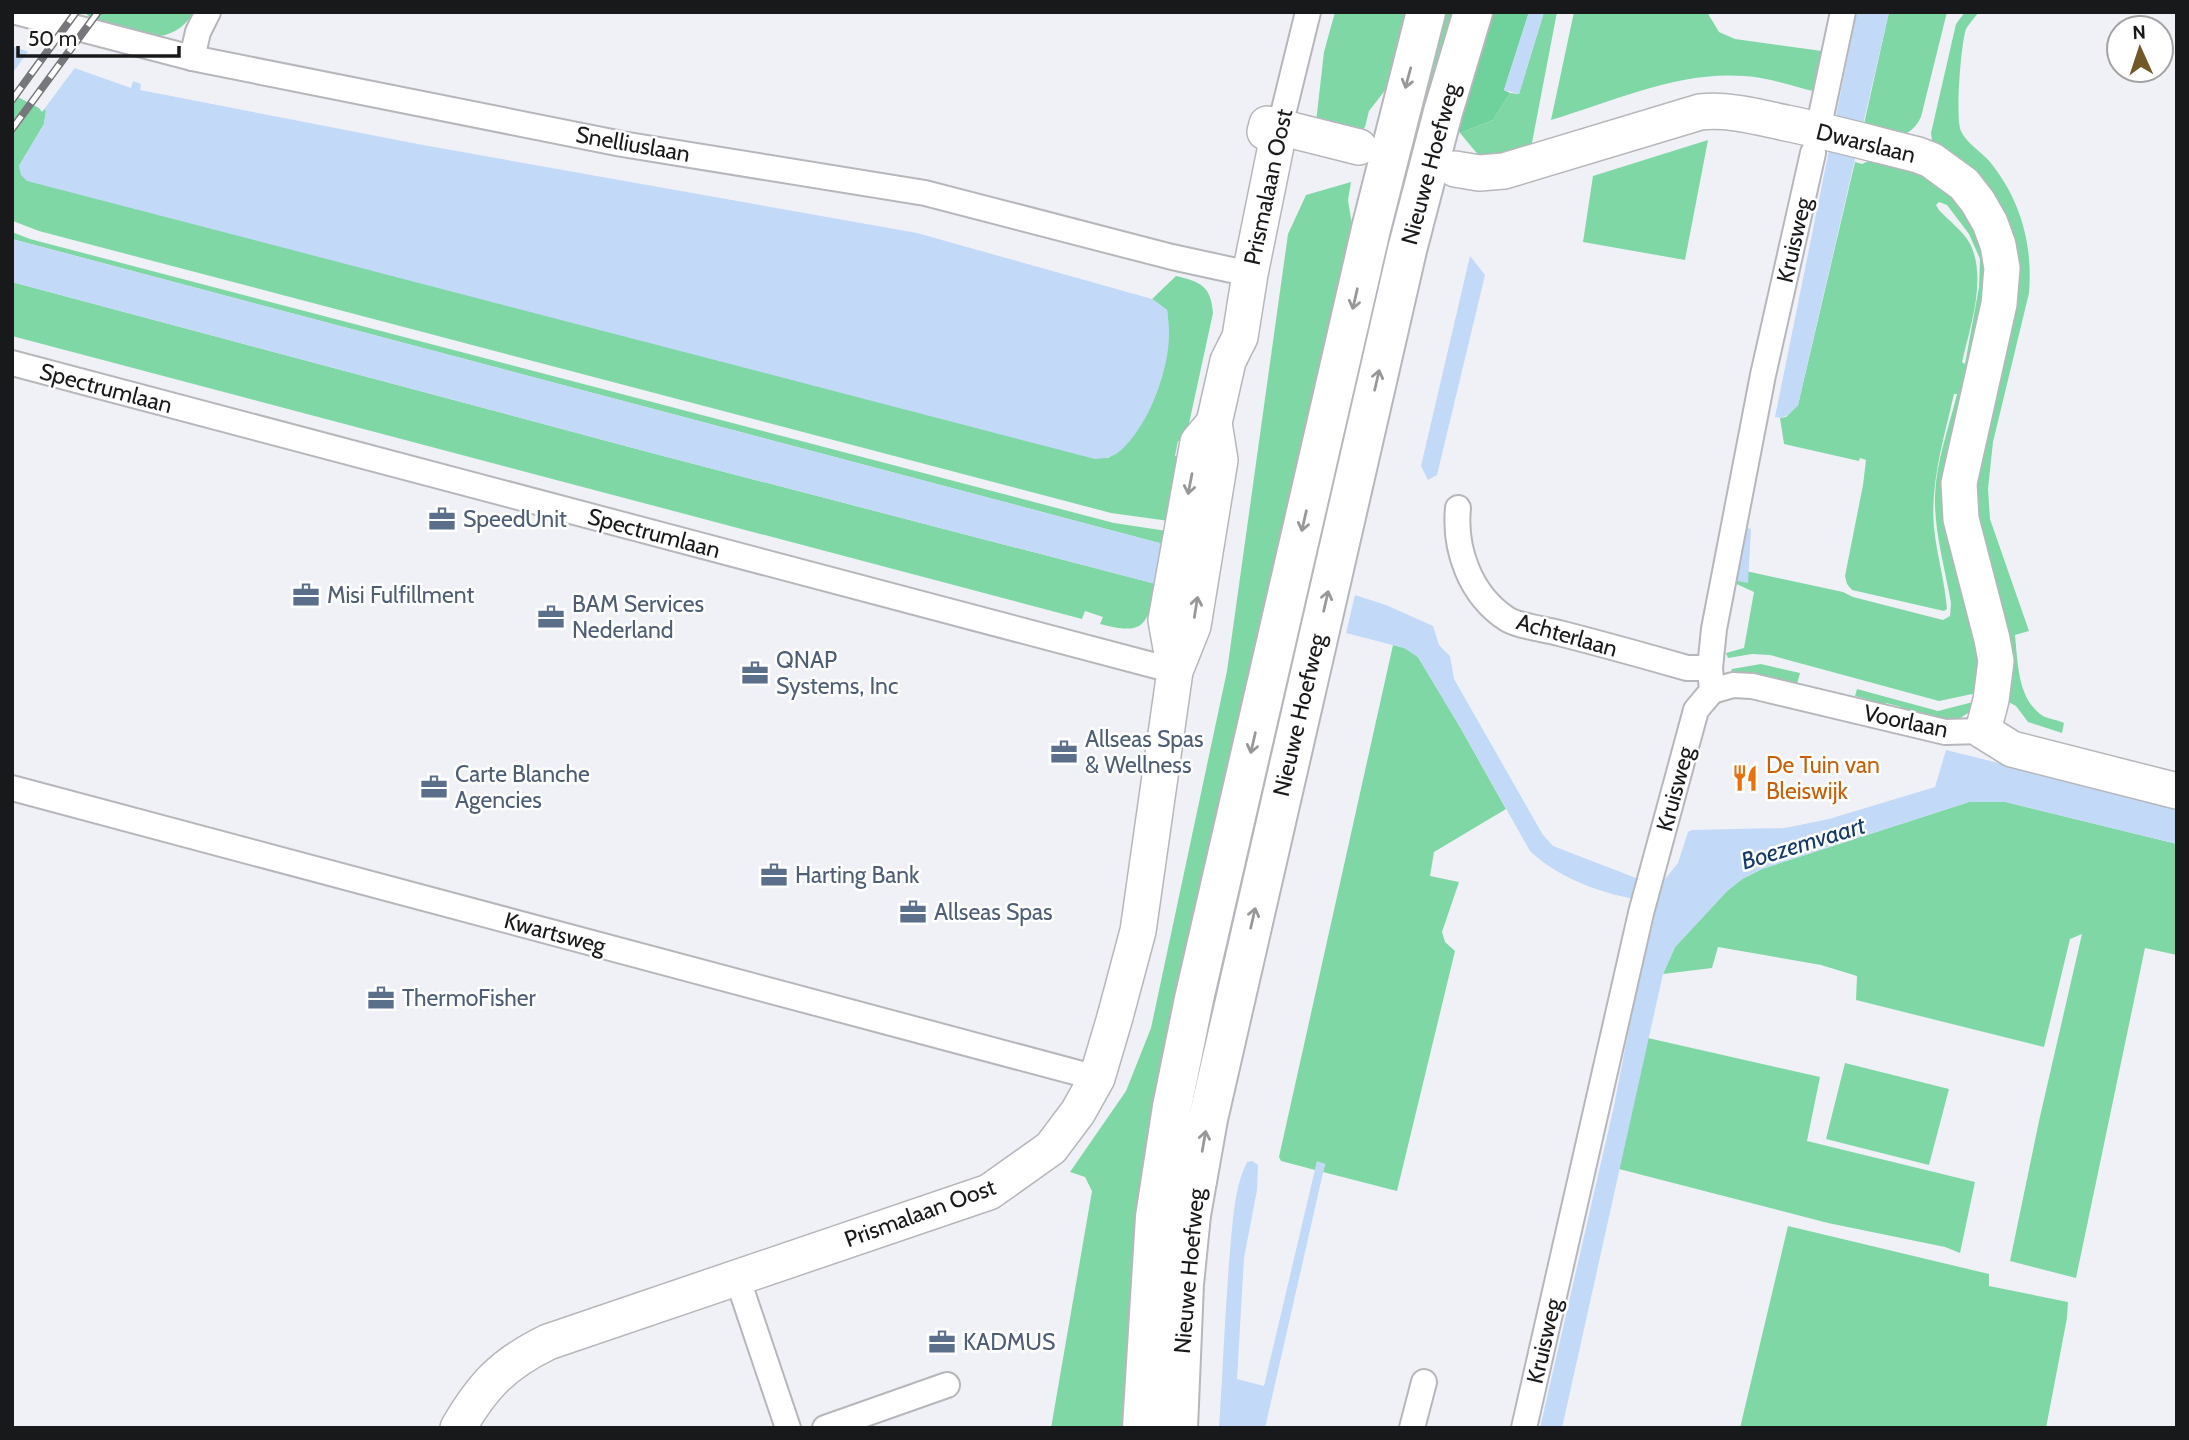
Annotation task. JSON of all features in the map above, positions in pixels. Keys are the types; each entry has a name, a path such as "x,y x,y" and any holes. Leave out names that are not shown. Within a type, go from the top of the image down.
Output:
{"main road":[{"name":"Nieuwe Hoefweg","path":"1142,1428 1155,1217 1172,1107 1194,999 1371,229 1426,12"},
{"name":"Nieuwe Hoefweg","path":"1178,1428 1184,1284 1191,1214 1208,1119 1407,250 1443,111 1474,12"}],"street":[{"name":"Snelliuslaan","path":"16,12 48,16 192,58 622,144 925,193 1172,257 1242,272"},
{"path":"192,58 198,32 208,12"},
{"name":"Prismalaan Oost","path":"458,1428 477,1396 498,1373 521,1355 548,1342 989,1192 1051,1148 1078,1112 1097,1078 1138,932 1175,671 1166,620 1198,442 1214,423 1227,361 1240,337 1242,272 1273,125 1292,12"},
{"name":"Prismalaan Oost","path":"1273,125 1308,12"},
{"name":"Kruisweg","path":"1524,1428 1641,913 1696,710 1711,679 1714,629 1763,375 1819,138 1843,12"},
{"name":"Dwarslaan","path":"1455,169 1479,173 1504,171 1700,112 1735,112 1819,138 1862,141 1918,155 1964,184 1990,223 2002,268 1999,304 1959,483 1961,520 1996,661 1991,700 1983,731"},
{"path":"1273,125 1359,147"},
{"name":"Spectrumlaan","path":"12,363 1175,671"},
{"name":"Achterlaan","path":"1458,508 1458,546 1471,578 1480,594 1508,620 1688,668 1711,679"},
{"name":"Voorlaan","path":"1711,679 1733,685 1752,686 1945,732 1983,731"},
{"path":"1983,731 2012,749 2177,791"},
{"name":"Kwartsweg","path":"12,788 1097,1078"},
{"path":"737,1277 788,1428"},
{"path":"1412,1428 1424,1382"},
{"path":"825,1428 947,1385"}],"green space":[{"path":"84,12 195,12 180,28 160,36 94,21"},
{"path":"1335,12 1409,12 1390,84 1369,111 1365,127 1357,135 1316,122 1324,52"},
{"path":"1444,12 1458,12 1423,143 1411,139"},
{"path":"1491,12 1529,12 1504,90 1510,93 1493,120 1460,133 1456,128"},
{"path":"1544,12 1557,12 1531,148 1485,163 1460,133 1493,120 1510,93 1519,94"},
{"path":"1574,12 1707,12 1719,32 1735,39 1822,51 1813,91 1753,77 1695,78 1646,89 1551,120"},
{"path":"1889,12 1947,12 1921,117 1910,131 1896,136 1862,133"},
{"path":"1965,12 1979,12 1966,29 1964,37 1959,124 1967,140 1990,162 2010,192 2027,240 2030,275 2029,293 1993,442 1988,489 1990,519 2029,631 2015,635 2020,679 2034,709 2043,716 2064,723 2062,733 2028,722 2016,706 2001,698 1970,509 2011,294 1932,141 1931,133 1956,24"},
{"path":"12,91 42,105 46,111 44,124 19,166 1108,458 1124,446 1137,430 1157,393 1163,372 1167,351 1167,310 1152,299 1176,276 1198,283 1210,297 1213,313 1185,442 1178,441 1175,456 1182,457 1169,521 1111,513 39,231 13,221"},
{"path":"1708,140 1685,260 1583,242 1593,176"},
{"path":"1873,159 1924,174 1944,186 1978,230 1988,280 1947,465 1981,660 1977,693 1939,701 1770,655 1752,654 1728,658 1726,653 1744,648 1754,592 1730,581 1732,568 1843,592 1853,597 1943,620 1950,616 1951,603 1938,536 1935,496 1940,457 1957,394 1954,394 1942,444 1934,494 1934,528 1947,609 1944,611 1852,590 1845,576 1866,460 1860,458 1859,461 1784,444 1780,418 1786,417 1798,405 1855,162 1862,164","holes":["1939,202 1947,205 1969,234 1980,259 1979,287 1965,364 1962,362 1976,302 1977,270 1969,242 1936,205"]},
{"path":"1351,182 1348,200 1352,225 1144,1163 1133,1258 1122,1428 1051,1428 1092,1191 1085,1177 1070,1172 1126,1091 1151,1028 1227,671 1288,234 1306,195"},
{"path":"12,232 30,239 1114,523 1167,531 1163,544 12,239"},
{"path":"12,282 1156,584 1150,609 1142,624 1136,627 1127,629 1100,624 1103,617 1085,611 1082,619 12,336"},
{"path":"1393,645 1405,648 1418,657 1506,809 1434,852 1430,876 1459,882 1442,932 1445,942 1455,951 1397,1191 1323,1172 1325,1164 1317,1162 1315,1170 1281,1161 1279,1157"},
{"path":"1761,664 1800,673 1797,684 1731,671"},
{"path":"1857,689 1938,711 1973,702 1976,708 1954,722 1900,714 1901,707 1886,703 1884,710 1869,706 1870,700 1855,696"},
{"path":"1969,802 2006,802 2177,844 2177,955 2145,948 2076,1278 2010,1261 2082,934 2070,939 2044,1047 1856,1000 1857,976 1821,965 1718,947 1712,968 1663,974 1675,947 1727,891 1742,879 1762,869"},
{"path":"1648,1038 1820,1077 1807,1141 1975,1182 1960,1253 1945,1247 1828,1223 1619,1169"},
{"path":"1845,1063 1949,1089 1929,1165 1826,1139"},
{"path":"1788,1226 1989,1274 1989,1286 2068,1302 2046,1428 1740,1428"}],"water":[{"path":"1529,12 1544,12 1519,94 1504,90"},
{"path":"1857,12 1889,12 1798,405 1791,413 1779,418 1775,417"},
{"path":"12,46 131,88 133,81 141,84 140,90 423,145 917,233 1152,299 1167,310 1169,332 1166,362 1155,396 1140,427 1120,451 1095,459 27,181 21,175 19,166 44,124 46,111 41,105 12,91"},
{"path":"12,239 1163,544 1156,584 12,282"},
{"path":"1470,256 1485,275 1437,475 1428,480 1421,466"},
{"path":"1745,527 1751,529 1748,583 1737,581"},
{"name":"Boezemvaart","path":"1355,595 1386,605 1433,626 1439,645 1450,656 1454,679 1543,835 1553,846 1636,878 1665,879 1678,863 1688,832 1692,830 1785,828 1829,819 1935,787 1946,750 2177,807 2177,844 2006,802 1969,802 1762,869 1742,879 1727,891 1675,947 1663,974 1562,1428 1540,1428 1658,902 1624,897 1590,887 1543,862 1530,851 1418,657 1404,648 1346,633"},
{"path":"1252,1161 1258,1165 1257,1190 1244,1258 1237,1379 1264,1386 1317,1161 1325,1164 1265,1428 1219,1428 1233,1217 1243,1172 1247,1162"}],"pier":[{"path":"30,49 77,65 42,112 12,94 12,74"}],"railway":[{"path":"12,100 76,12"},
{"path":"12,129 98,12"}],"place":[{"name":"SpeedUnit","path":"442,519"},
{"name":"Misi Fulfillment","path":"306,595"},
{"name":"BAM Services Nederland","path":"551,617"},
{"name":"QNAP Systems, Inc","path":"755,673"},
{"name":"Allseas Spas & Wellness","path":"1064,752"},
{"name":"De Tuin van Bleiswijk","path":"1745,778"},
{"name":"Carte Blanche Agencies","path":"434,787"},
{"name":"Harting Bank","path":"774,875"},
{"name":"Allseas Spas","path":"913,912"},
{"name":"ThermoFisher","path":"381,998"},
{"name":"KADMUS","path":"942,1342"}]}
